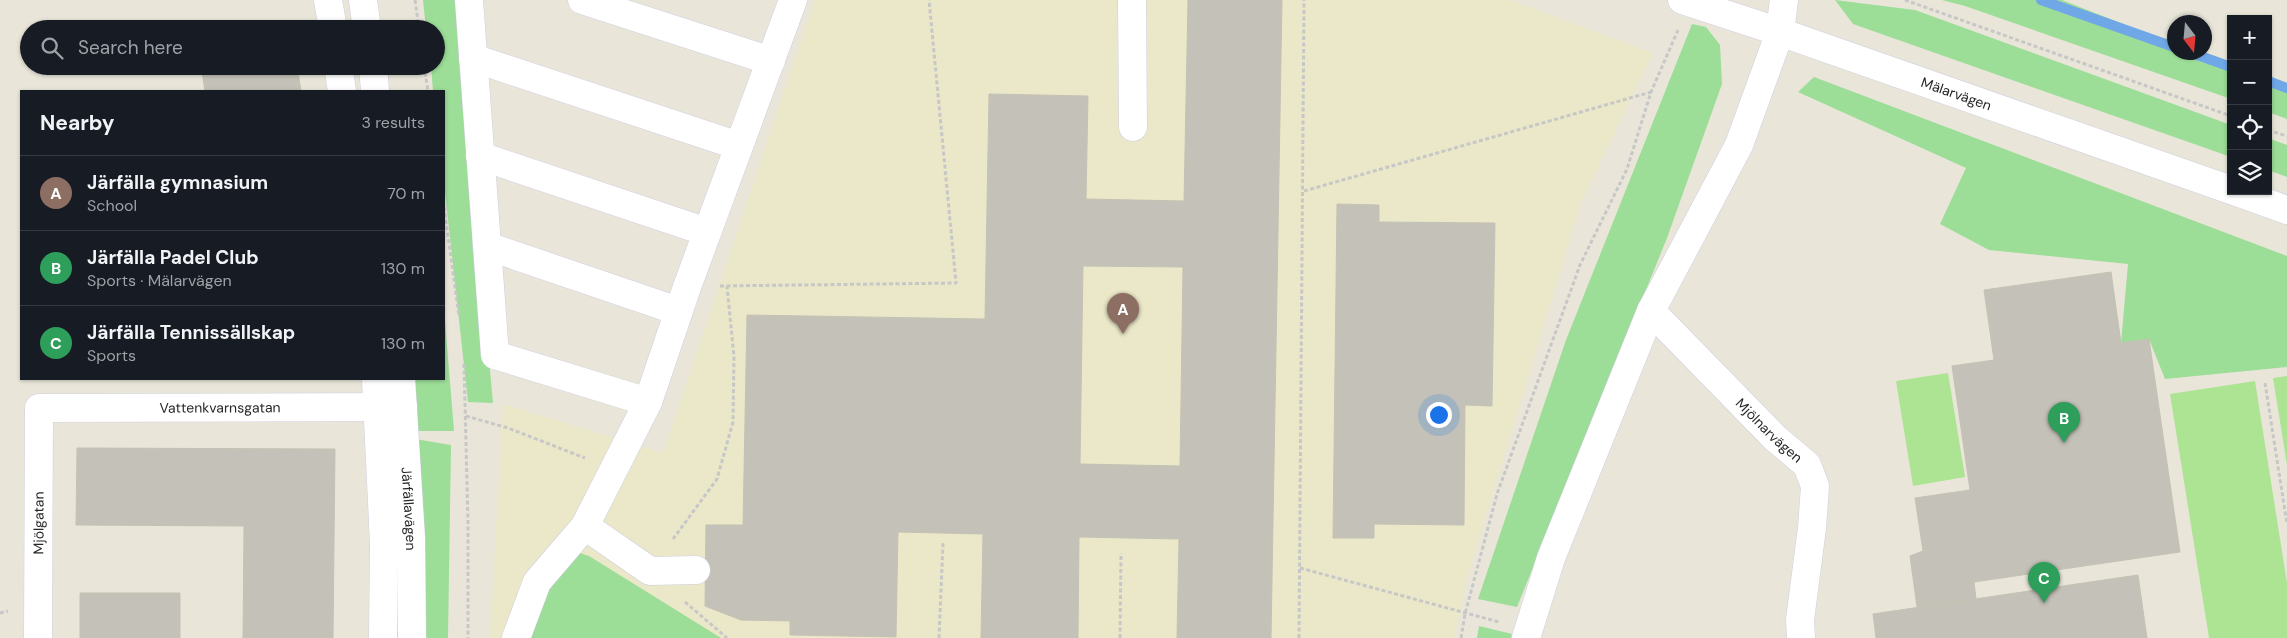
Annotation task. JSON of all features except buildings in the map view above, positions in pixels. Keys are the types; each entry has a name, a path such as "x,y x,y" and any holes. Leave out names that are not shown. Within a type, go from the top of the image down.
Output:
{"street":[{"path":"328,0 331,20"},
{"path":"363,0 366,20"},
{"path":"469,0 495,355 648,402"},
{"path":"582,0 770,61"},
{"path":"516,638 537,582 585,526 648,402 682,299 793,0"},
{"path":"1132,0 1133,127"},
{"path":"1527,634 1551,558 1651,311 1739,145 1780,32 1784,0"},
{"name":"Mälarvägen","path":"1686,1 1780,32 2227,189"},
{"path":"473,58 739,146"},
{"path":"339,75 342,90"},
{"path":"374,75 375,90"},
{"path":"480,156 707,232"},
{"name":"Mälarvägen","path":"2244,195 2287,210"},
{"path":"487,246 682,299"},
{"name":"Mjölnarvägen","path":"1651,311 1775,438 1807,465 1815,486 1812,528 1800,620 1801,638"},
{"name":"Järfällavägen","path":"376,380 390,407 411,538 412,638"},
{"name":"Järfällavägen","path":"383,638 384,543 390,407 401,380"},
{"name":"Vattenkvarnsgatan","path":"39,408 390,407"},
{"name":"Mjölgatan","path":"38,638 39,408"},
{"path":"585,526 650,571 696,570"}],"path":[{"path":"415,0 418,20"},
{"path":"682,299 727,286 956,283 929,0"},
{"path":"1299,638 1304,0"},
{"path":"1906,0 2227,115"},
{"path":"1461,638 1465,614 1500,485 1580,265 1626,169 1651,92 1686,1"},
{"path":"425,75 428,90"},
{"path":"1304,191 1651,92"},
{"path":"2272,131 2287,136"},
{"path":"445,215 459,319"},
{"path":"727,286 734,357 733,422 717,479 650,571 727,638"},
{"path":"464,357 468,638"},
{"path":"2265,383 2287,524"},
{"path":"466,416 508,428 614,470"},
{"path":"939,638 943,543"},
{"path":"1120,553 1120,638"},
{"path":"1300,568 1465,614 1527,634"}],"shaded area":[{"path":"815,0 1509,0 1653,53 1581,203 1468,575 1454,638 490,638 503,404 663,453"}],"green space":[{"path":"423,0 456,0 493,403 468,402 445,192 445,90 433,90 432,75 445,75 445,20 425,20"},
{"path":"1835,0 1915,10 2227,124 2227,156 1853,24"},
{"path":"1942,0 2062,0 2167,41 2167,60 2212,59 2227,65 2227,98 1965,6"},
{"path":"1692,24 1706,27 1720,45 1722,84 1667,238 1517,607 1478,599 1566,340"},
{"path":"1814,77 2287,256 2287,367 2165,379 2149,339 2121,343 2128,264 1989,250 1940,224 1966,168 1798,92"},
{"path":"2272,82 2287,88 2287,119 2272,113"},
{"path":"2272,139 2287,145 2287,177 2272,171"},
{"path":"445,320 454,431 414,431 411,380 445,380"},
{"path":"1948,373 1965,477 1913,486 1896,381"},
{"path":"2287,376 2287,465 2273,378"},
{"path":"2255,381 2287,583 2287,638 2209,638 2170,394"},
{"path":"415,439 451,445 448,638 421,638"},
{"path":"574,551 589,556 721,638 523,638 539,599"},
{"path":"1479,626 1512,634 1511,638 1477,638"}],"waterway":[{"path":"2041,0 2167,45"},
{"path":"2211,60 2227,66"},
{"path":"2272,82 2287,88"}],"place":[{"name":"Järfälla gymnasium","path":"1123,334"},
{"name":"Järfälla Padel Club","path":"2064,443"},
{"name":"Järfälla Tennissällskap","path":"2044,603"}]}
